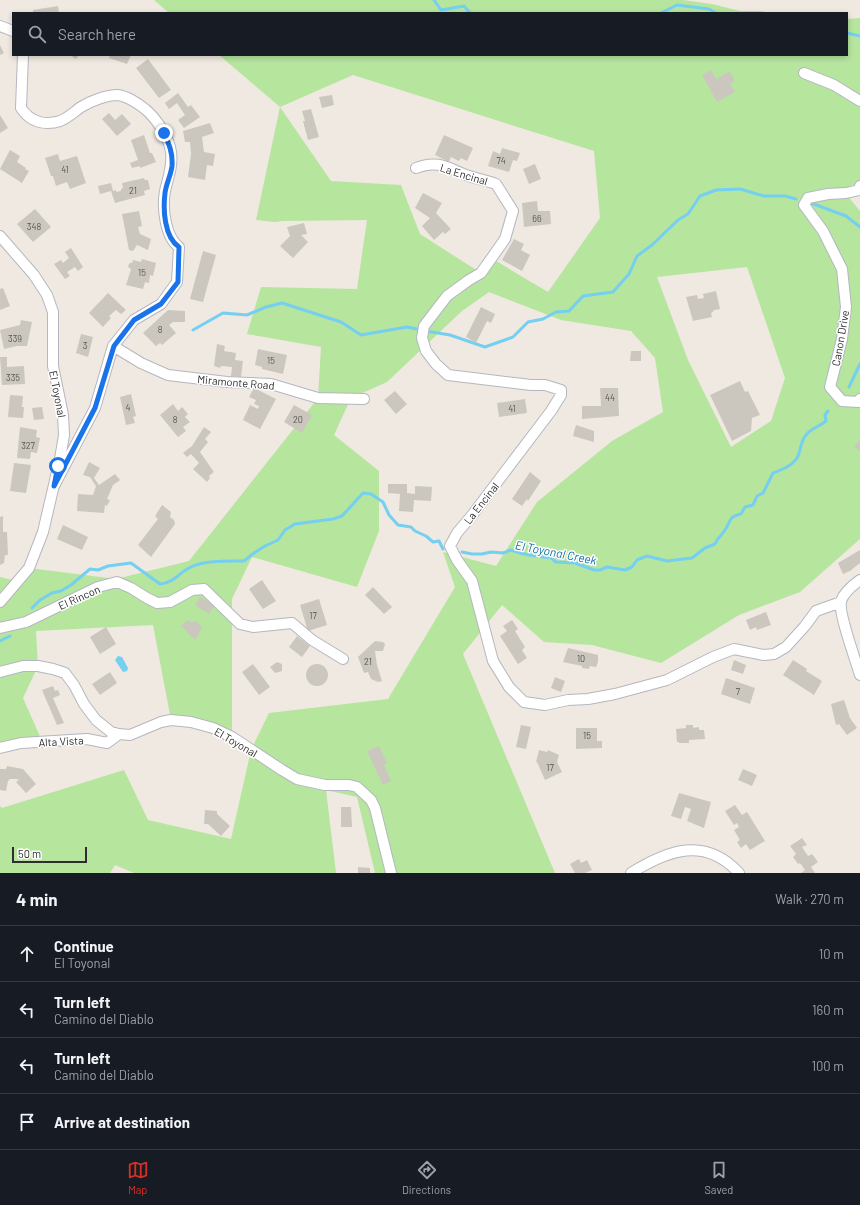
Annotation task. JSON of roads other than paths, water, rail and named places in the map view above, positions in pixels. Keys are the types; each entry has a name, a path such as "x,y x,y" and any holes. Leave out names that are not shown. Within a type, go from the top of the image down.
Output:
{"street":[{"path":"0,26 12,31"},
{"path":"23,56 22,108 24,113 34,122 45,124 60,121 80,108 103,98 120,95 144,108 150,113 164,133 170,147 172,166 165,193 164,215 170,237 173,243 179,247 178,282 161,304 134,320 114,346 95,408 54,486"},
{"path":"804,73 834,85 860,101"},
{"name":"La Encinal","path":"416,168 426,165 444,165 470,176 496,184 513,211 506,239 481,273 447,296 424,326 422,338 426,351 436,364 448,375 545,386 561,390 561,395 551,411 473,514 456,533 450,546 457,560 472,581 492,661 509,687 524,702 545,705 568,700 615,694 667,680 734,649 764,655 774,654 786,646 805,626 816,611 841,602"},
{"name":"Canon Drive","path":"860,186 859,190 846,194 828,194 808,198 804,205 823,231 842,269 846,306 842,339 830,387 842,401 858,402 860,399"},
{"name":"El Toyonal","path":"0,236 34,275 48,295 53,312 52,366 63,415 64,435 43,532 28,568 0,602"},
{"name":"Miramonte Road","path":"114,346 141,363 168,375 226,382 272,384 318,398 364,399"},
{"path":"860,580 850,588 841,602 845,626 860,674"},
{"name":"El Rincon","path":"0,628 26,622 98,587 117,582 157,603 170,602 192,590 204,589 240,624 253,627 292,623 312,640 343,659"},
{"path":"0,672 23,666 38,666 65,673 74,685 84,704 96,720 104,728 119,734"},
{"name":"El Toyonal","path":"119,734 130,735 161,722 172,720 191,722 213,728 232,737 297,779 325,785 349,785 357,787 371,800 375,808 391,873"},
{"name":"Alta Vista","path":"0,748 21,743 86,739 106,743 119,734"},
{"path":"632,873 660,857 689,849 709,852 722,859 739,873"}],"water":[{"path":"118,656 122,657 128,668 127,671 123,672 115,660"}],"waterway":[{"name":"El Toyonal Creek","path":"434,0 441,10 464,6 469,12"},
{"name":"El Toyonal Creek","path":"663,12 677,5 709,9 714,12"},
{"name":"El Toyonal Creek","path":"848,33 860,36"},
{"path":"426,331 450,335 485,347 513,337 528,322 543,319 556,312 569,311 583,296 613,292 629,274 637,256 652,245 678,220 688,214 700,196 716,190 740,189 764,196 785,196 796,199"},
{"path":"811,203 846,216 860,227"},
{"path":"193,330 223,313 247,315 266,307 282,303 341,322 361,335 407,327 421,330"},
{"name":"El Toyonal Creek","path":"849,387 860,364"},
{"name":"El Toyonal Creek","path":"462,552 482,554 491,552 503,553 511,550 541,557 550,557 556,562 575,563 594,570 600,570 607,567 625,570 632,567 637,560 647,556 667,561 692,558 705,548 715,544 730,520 734,516 741,514 745,507 753,505 757,496 763,493 773,473 795,461 804,438 810,431 826,421 825,415 828,411"},
{"name":"El Toyonal Creek","path":"32,608 40,600 71,585 90,569 98,570 108,566 131,563 160,584 168,582 195,565 216,562 244,561 265,546 278,540 285,530 295,524 333,519 342,516 363,493 371,494 383,502 389,515 398,525 411,527 433,542 439,541 443,549"},
{"name":"El Toyonal Creek","path":"0,641 10,636"}]}
